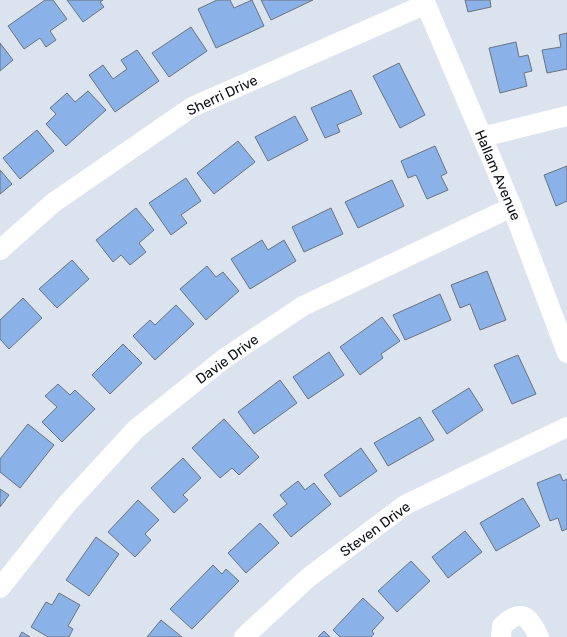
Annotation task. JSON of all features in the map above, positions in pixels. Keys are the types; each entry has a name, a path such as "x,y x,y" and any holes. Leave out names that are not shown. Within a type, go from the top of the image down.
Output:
{"street":[{"name":"Hallam Avenue","path":"425,2 512,207 566,348"},
{"name":"Sherri Drive","path":"0,250 53,204 192,107 425,2"},
{"path":"482,137 567,116"},
{"name":"Davie Drive","path":"0,588 66,505 136,429 225,358 302,306 512,207"},
{"name":"Steven Drive","path":"244,637 309,577 405,505 567,427"},
{"path":"501,637 502,626 514,616 522,616 528,620 539,637"}],"building":[{"path":"45,0 53,0 67,19 50,31 56,40 46,47 40,38 24,49 8,26"},
{"path":"67,0 103,0 100,2 104,7 83,22"},
{"path":"217,0 230,0 234,8 252,0 264,26 216,48 198,9"},
{"path":"261,0 313,0 271,20"},
{"path":"465,0 490,0 491,7 468,12"},
{"path":"191,27 207,51 169,77 152,53"},
{"path":"567,33 567,69 547,73 542,50 561,47 559,35"},
{"path":"516,42 519,57 528,55 532,71 524,73 527,86 500,93 489,48"},
{"path":"0,43 13,60 0,71"},
{"path":"137,50 159,81 115,112 89,75 103,65 113,79 127,69 121,60"},
{"path":"399,63 425,115 400,128 373,76"},
{"path":"351,90 362,114 337,125 340,132 325,138 311,108"},
{"path":"88,91 106,110 66,146 46,124 56,114 50,108 67,93 75,102"},
{"path":"295,116 308,140 268,161 255,137"},
{"path":"37,130 54,151 20,179 3,158"},
{"path":"238,141 255,162 214,194 197,173"},
{"path":"435,146 447,173 441,176 448,190 427,199 416,175 408,178 401,161"},
{"path":"567,166 567,201 556,206 544,175"},
{"path":"0,170 12,184 0,194"},
{"path":"186,178 201,201 181,215 187,223 171,235 149,203"},
{"path":"392,180 404,206 358,228 345,202"},
{"path":"136,208 154,230 139,243 146,252 130,265 121,255 113,262 96,240"},
{"path":"331,208 343,234 304,252 292,227"},
{"path":"262,240 268,250 284,240 296,261 250,289 231,259"},
{"path":"72,260 89,279 57,308 39,289"},
{"path":"207,266 216,277 223,272 239,291 206,320 180,289"},
{"path":"487,271 506,320 480,330 470,304 460,308 451,285"},
{"path":"440,294 451,320 405,340 393,315"},
{"path":"23,298 42,318 9,349 0,339 0,320"},
{"path":"176,305 194,324 155,360 133,336 150,320 155,325"},
{"path":"382,317 400,341 381,354 383,358 360,375 340,347"},
{"path":"123,344 142,363 110,394 92,375"},
{"path":"329,352 344,375 308,399 293,377"},
{"path":"518,355 536,394 512,404 494,365"},
{"path":"280,380 297,403 254,434 238,412"},
{"path":"58,384 70,395 75,390 95,409 62,442 42,422 57,407 45,396"},
{"path":"469,388 483,410 447,434 432,411"},
{"path":"420,417 434,440 388,466 374,443"},
{"path":"224,419 259,457 239,475 232,468 220,478 192,448"},
{"path":"28,424 54,445 20,488 0,472 0,459"},
{"path":"361,448 377,471 340,497 324,475"},
{"path":"183,458 201,478 183,495 188,500 174,513 151,488"},
{"path":"560,474 563,481 567,479 567,529 562,531 558,518 550,521 537,483"},
{"path":"298,481 305,490 314,483 331,504 291,537 273,515 287,504 280,495"},
{"path":"0,489 9,495 0,507"},
{"path":"523,498 540,526 496,551 480,523"},
{"path":"138,500 159,520 145,534 151,540 135,557 108,532"},
{"path":"260,523 279,543 246,573 228,553"},
{"path":"465,531 482,552 448,578 432,557"},
{"path":"96,537 119,554 89,596 66,580"},
{"path":"411,561 430,581 397,612 378,591"},
{"path":"213,565 222,574 226,569 239,581 192,629 170,609"},
{"path":"59,593 80,605 68,626 73,629 69,637 48,637 31,627 46,602 52,605"},
{"path":"363,598 384,618 372,631 374,634 371,637 340,637 333,630"},
{"path":"161,620 182,637 147,637"},
{"path":"324,631 330,637 318,637"},
{"path":"22,632 30,637 19,637"}]}
